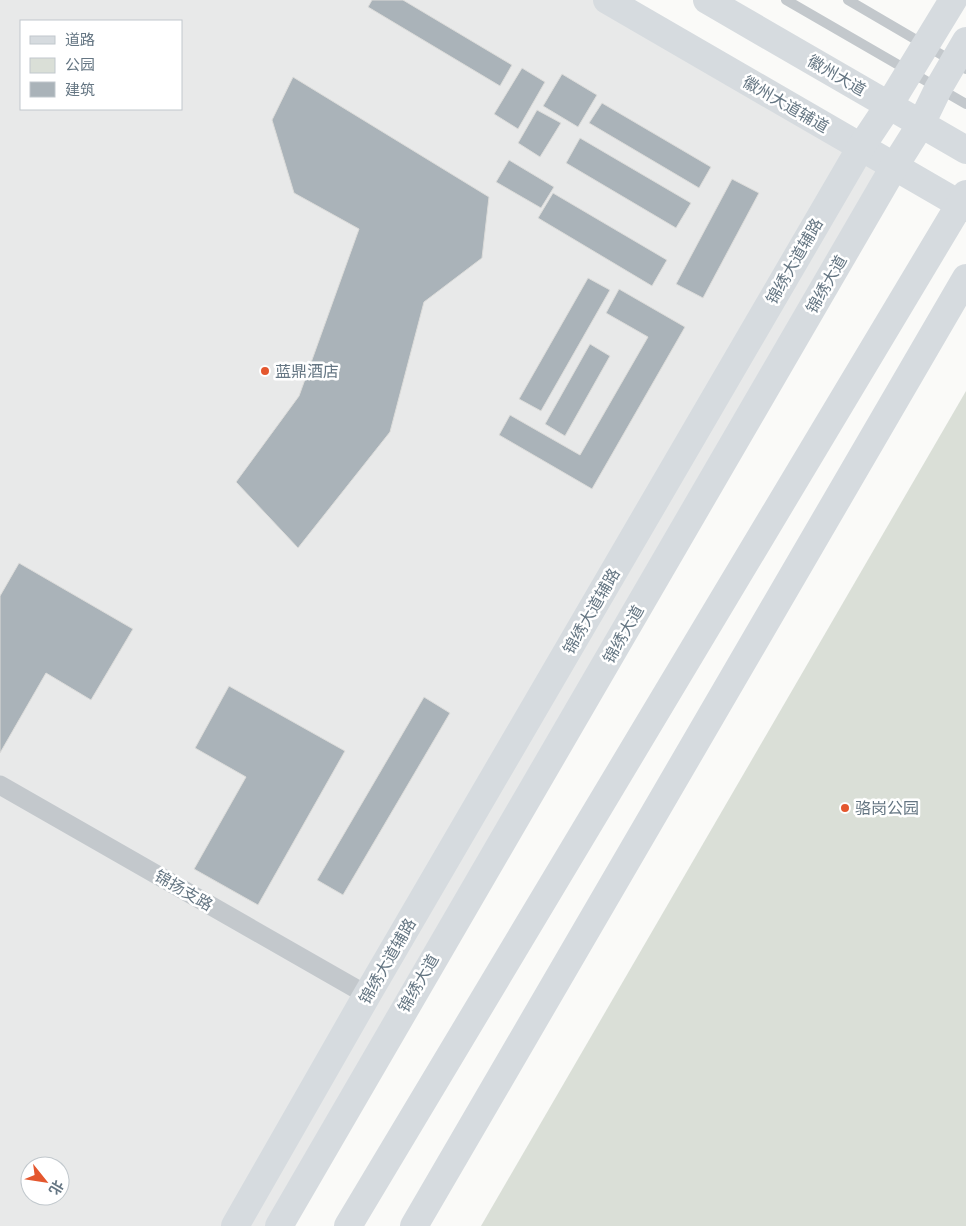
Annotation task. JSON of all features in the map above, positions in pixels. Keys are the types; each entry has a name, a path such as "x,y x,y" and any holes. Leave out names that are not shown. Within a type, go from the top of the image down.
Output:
{"main road":[{"name":"徽州大道辅道","path":"607,0 894,167 964,202"},
{"name":"徽州大道","path":"707,0 966,150"},
{"name":"锦绣大道辅路","path":"235,1226 367,995 860,147 889,105 908,71 952,5"},
{"name":"锦绣大道","path":"279,1226 894,167 921,124 938,89 962,57"},
{"path":"348,1226 964,202"},
{"path":"414,1226 966,278"},
{"path":"398,1226 472,1127"}],"street":[{"name":"锦扬支路","path":"0,785 367,995"}],"lane":[{"path":"786,0 966,104"},
{"path":"848,0 925,45 962,57"}],"shaded area":[{"path":"0,0 607,0 894,167 279,1226 0,1226"}],"green space":[{"name":"骆岗公园","path":"966,391 966,1226 481,1226"}],"building":[{"path":"372,0 403,0 512,65 500,86 368,7"},
{"path":"522,68 545,82 518,129 494,114"},
{"path":"562,74 597,95 578,127 543,106"},
{"path":"293,77 489,197 482,258 424,302 390,432 298,548 236,482 299,396 359,229 294,193 272,120"},
{"path":"602,103 711,167 699,188 589,123"},
{"path":"537,110 561,123 540,157 518,143"},
{"path":"580,138 691,203 676,228 566,163"},
{"path":"509,160 554,187 541,208 496,182"},
{"path":"732,179 759,193 703,298 676,284"},
{"path":"553,193 667,260 652,286 538,218"},
{"path":"588,278 610,290 541,411 519,399"},
{"path":"619,289 685,327 592,489 499,435 510,415 580,455 648,337 606,313"},
{"path":"590,344 610,356 565,436 545,424"},
{"path":"19,563 133,629 91,700 46,673 0,753 0,596"},
{"path":"229,686 345,751 258,905 194,869 246,777 195,748"},
{"path":"424,697 450,713 343,895 317,880"}],"place":[{"name":"蓝鼎酒店","path":"265,371"},
{"name":"骆岗公园","path":"845,808"}]}
